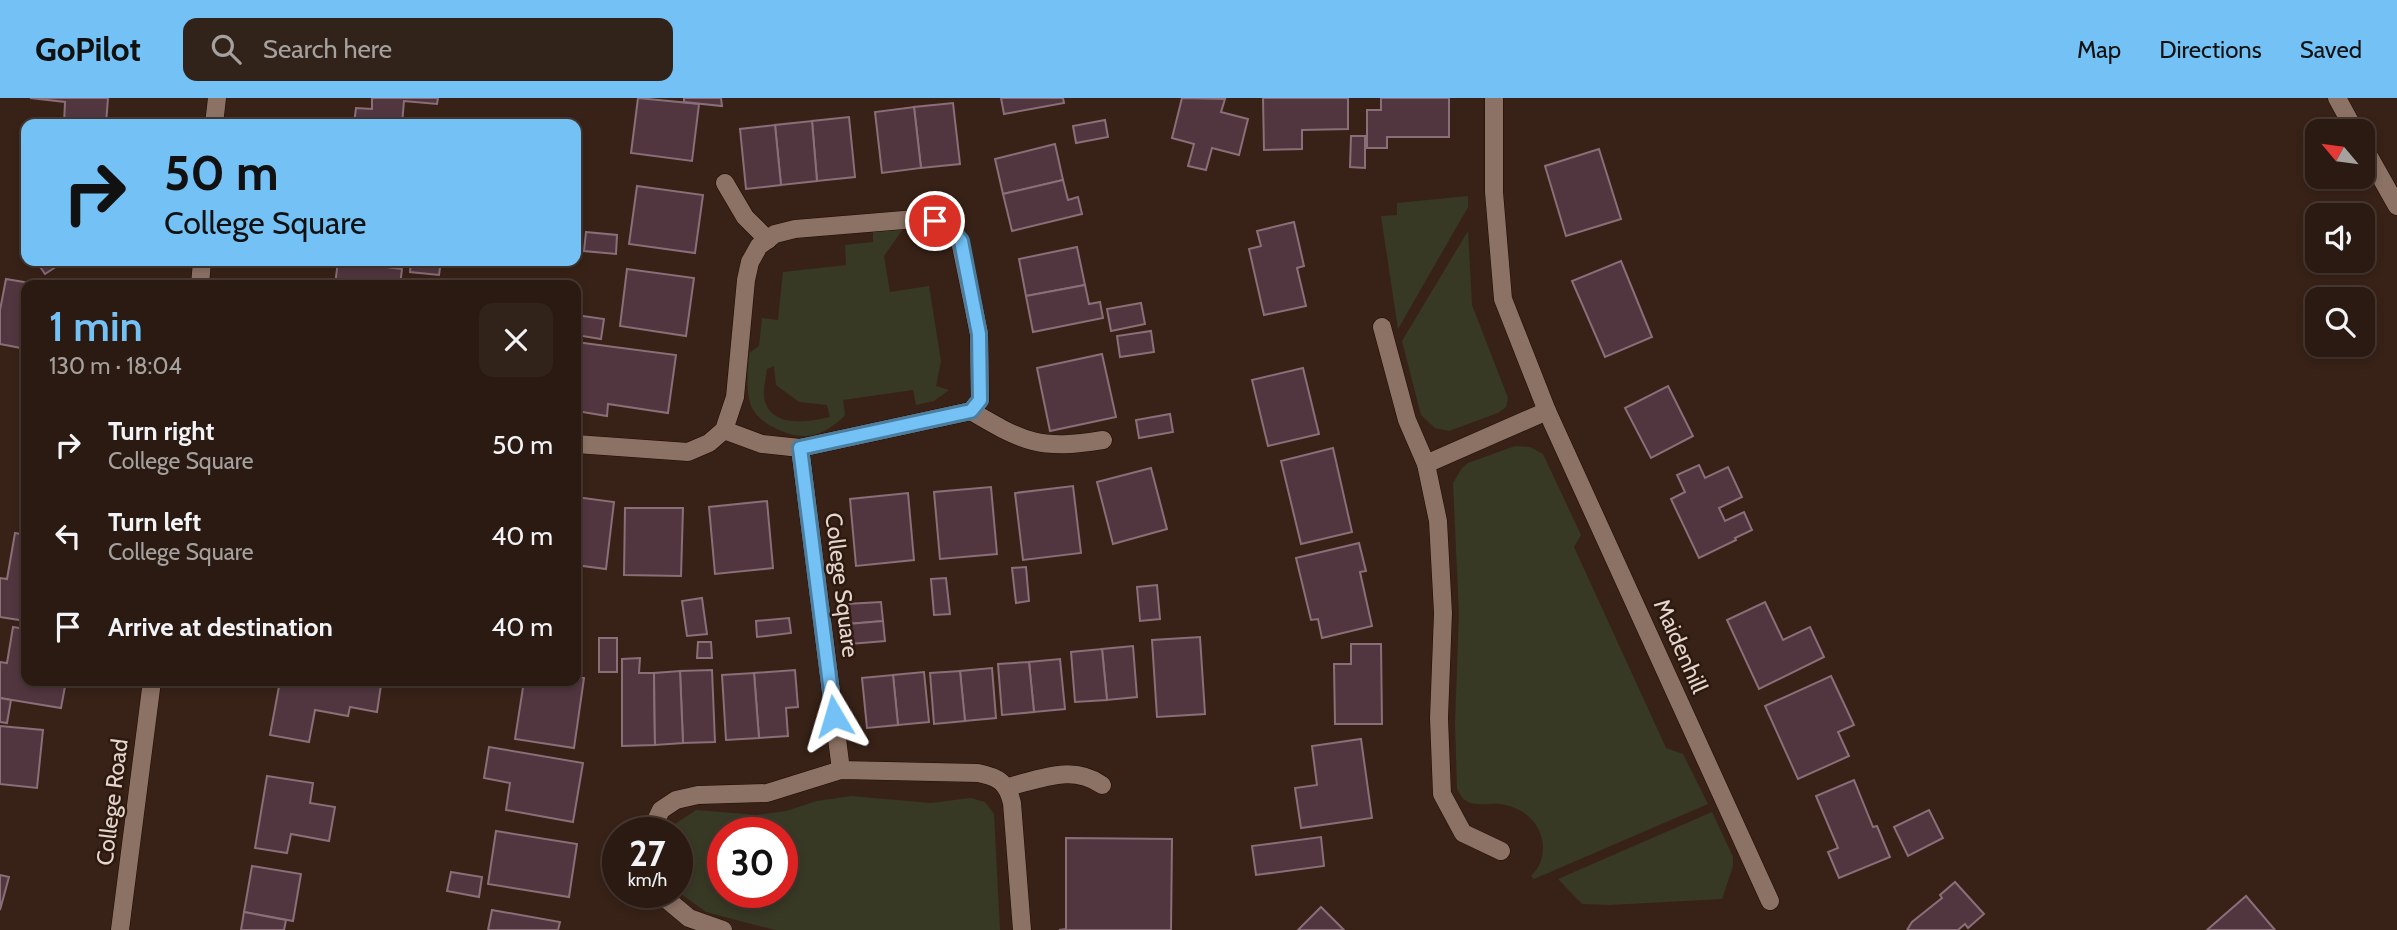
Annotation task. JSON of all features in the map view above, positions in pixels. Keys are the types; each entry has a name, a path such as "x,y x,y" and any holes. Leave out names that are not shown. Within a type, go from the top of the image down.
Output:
{"street":[{"path":"214,119 216,98"},
{"name":"Maidenhill","path":"1494,98 1494,192 1503,299 1548,411 1770,901"},
{"path":"2337,98 2348,119"},
{"path":"2375,166 2395,199"},
{"path":"725,183 745,217 768,240"},
{"path":"581,444 688,452 709,443 724,430 735,397 750,262 759,246 775,233 916,219 935,221 951,229 961,241 979,334 980,400 971,411 800,448 762,444 724,430"},
{"path":"1382,327 1407,420 1426,464 1438,521 1443,613 1438,718 1442,794 1463,833 1500,851"},
{"path":"971,411 1011,435 1039,444 1075,444 1103,440"},
{"path":"1426,464 1548,411"},
{"name":"College Square","path":"800,448 841,770"},
{"name":"College Road","path":"120,930 151,686"},
{"path":"658,817 661,810 676,800 698,795 767,793 841,770 978,773 995,776 1008,787 1013,803 1022,930"},
{"path":"1008,787 1058,774 1077,774 1102,785"},
{"path":"677,908 689,918 723,930"}],"green space":[{"path":"1468,196 1468,207 1398,329 1381,216 1397,215 1397,203"},
{"path":"903,229 884,256 890,292 929,286 941,361 936,386 949,390 934,401 916,405 913,390 843,400 845,415 828,429 810,436 792,434 771,426 756,414 750,402 749,353 759,346 762,318 778,320 783,272 846,265 845,245 873,242 873,232","holes":["774,366 776,385 799,402 827,405 830,417 791,421 773,414 767,407 764,394 767,369"]},
{"path":"1468,231 1472,305 1508,398 1506,407 1498,413 1449,431 1435,428 1421,415 1402,341"},
{"path":"1515,446 1530,447 1543,454 1581,535 1574,547 1666,748 1683,754 1708,804 1534,879 1531,876 1540,862 1543,846 1535,823 1516,808 1468,802 1457,789 1455,724 1459,614 1453,483 1468,463"},
{"path":"851,796 931,803 970,798 985,802 994,814 1000,930 775,930 706,912 693,903 693,817 686,817 696,810 757,815 786,811 817,801"},
{"path":"1712,812 1733,857 1733,866 1722,899 1582,904 1558,879"}],"building":[{"path":"30,98 108,98 106,119 64,119 65,102"},
{"path":"372,98 438,98 437,104 404,101 402,119 355,119 356,108 372,109"},
{"path":"638,98 699,104 692,161 631,153"},
{"path":"684,98 721,98 722,106 684,102"},
{"path":"1001,98 1063,98 1064,103 1004,114"},
{"path":"1182,98 1225,99 1221,112 1248,119 1239,155 1212,148 1206,170 1188,166 1194,144 1172,138"},
{"path":"1263,98 1348,98 1348,129 1302,130 1302,149 1264,150"},
{"path":"1381,98 1449,98 1449,137 1387,137 1387,148 1367,148 1367,110 1381,110"},
{"path":"953,103 960,164 921,168 914,107"},
{"path":"914,107 921,168 882,173 875,112"},
{"path":"849,117 855,177 817,181 812,121"},
{"path":"1105,120 1108,137 1076,143 1073,126"},
{"path":"812,121 817,181 781,185 775,125"},
{"path":"775,125 781,185 746,189 740,129"},
{"path":"1351,136 1365,136 1365,168 1350,167"},
{"path":"1055,144 1063,180 1003,194 995,159"},
{"path":"1599,149 1621,219 1566,236 1545,166"},
{"path":"1063,180 1068,200 1078,197 1082,214 1012,231 1003,194"},
{"path":"637,186 703,195 695,253 629,244"},
{"path":"1294,222 1304,266 1297,268 1306,306 1264,315 1249,249 1261,246 1257,231"},
{"path":"586,232 617,235 616,254 584,251"},
{"path":"1077,247 1085,285 1026,296 1019,259"},
{"path":"1621,261 1652,337 1605,357 1572,281"},
{"path":"39,266 57,266 45,274"},
{"path":"337,266 402,269 401,280 336,280"},
{"path":"411,266 440,266 439,275 410,272"},
{"path":"627,269 694,278 686,336 620,326"},
{"path":"6,279 21,282 21,348 0,344 0,310"},
{"path":"1085,285 1089,304 1100,302 1103,318 1033,332 1026,296"},
{"path":"1141,303 1145,324 1111,331 1107,309"},
{"path":"581,316 604,319 601,339 581,336"},
{"path":"1151,331 1154,352 1120,357 1117,336"},
{"path":"581,343 676,355 668,413 608,404 607,416 581,412"},
{"path":"1102,354 1116,417 1050,431 1037,368"},
{"path":"1303,368 1319,434 1268,446 1252,380"},
{"path":"1668,386 1693,436 1651,458 1625,408"},
{"path":"1170,414 1173,432 1139,438 1136,420"},
{"path":"1333,448 1352,532 1301,544 1281,461"},
{"path":"1699,465 1705,478 1728,467 1742,497 1719,508 1725,521 1744,512 1752,530 1699,558 1671,499 1685,492 1677,475"},
{"path":"1151,468 1167,529 1113,544 1097,482"},
{"path":"1073,486 1081,553 1023,560 1015,493"},
{"path":"991,487 997,554 940,559 934,492"},
{"path":"908,493 914,560 856,566 850,499"},
{"path":"581,498 614,502 606,569 581,566"},
{"path":"767,501 773,568 715,574 709,507"},
{"path":"625,508 683,508 681,576 624,575"},
{"path":"15,533 21,534 21,620 0,617 0,578 7,579"},
{"path":"1359,543 1366,571 1360,572 1372,626 1322,638 1318,619 1311,620 1296,558"},
{"path":"1026,567 1029,601 1016,603 1012,568"},
{"path":"946,578 950,614 934,615 931,579"},
{"path":"1157,585 1160,619 1140,621 1137,587"},
{"path":"702,598 707,634 687,636 682,601"},
{"path":"881,602 883,621 848,624 846,604"},
{"path":"1765,602 1783,640 1810,627 1824,657 1759,689 1727,620"},
{"path":"789,618 791,633 757,637 756,621"},
{"path":"883,621 885,641 850,644 848,624"},
{"path":"13,627 21,628 21,686 65,686 61,708 0,698 0,662 7,663"},
{"path":"1200,637 1205,714 1157,717 1152,640"},
{"path":"599,638 617,638 617,672 599,672"},
{"path":"698,642 711,642 712,658 697,658"},
{"path":"1351,644 1381,644 1382,724 1335,724 1334,664 1351,664"},
{"path":"1133,646 1137,697 1107,700 1102,649"},
{"path":"1102,649 1107,700 1075,702 1071,652"},
{"path":"640,658 639,673 654,673 655,745 622,746 622,659"},
{"path":"1060,659 1065,709 1034,712 1029,662"},
{"path":"1029,662 1034,712 1002,715 998,664"},
{"path":"992,668 996,718 965,721 960,671"},
{"path":"712,670 715,742 683,743 680,671"},
{"path":"795,670 798,707 786,708 788,736 759,738 754,673"},
{"path":"680,671 683,743 655,745 654,673"},
{"path":"960,671 965,721 934,724 930,673"},
{"path":"924,672 929,722 898,725 893,675"},
{"path":"754,673 759,738 726,740 722,675"},
{"path":"893,675 898,725 867,728 862,678"},
{"path":"1831,676 1854,725 1838,732 1849,756 1798,779 1765,706"},
{"path":"581,678 584,678 574,748 515,739 523,686 581,686"},
{"path":"279,686 381,686 377,712 350,707 348,716 315,710 309,742 270,735"},
{"path":"0,698 11,700 7,723 0,722"},
{"path":"0,726 43,730 37,788 0,784"},
{"path":"1361,739 1372,818 1301,828 1295,788 1317,785 1312,746"},
{"path":"489,747 583,763 573,822 506,810 510,783 484,778"},
{"path":"267,776 313,783 310,803 335,807 329,841 291,834 287,853 255,848"},
{"path":"1854,780 1873,827 1877,826 1890,857 1839,878 1828,852 1838,848 1816,796"},
{"path":"1929,810 1943,838 1908,856 1894,827"},
{"path":"496,831 577,844 569,897 488,884"},
{"path":"1321,837 1324,866 1256,875 1252,846"},
{"path":"1066,838 1172,839 1171,930 1059,930 1066,929"},
{"path":"252,866 301,874 293,921 244,912"},
{"path":"451,872 482,877 479,897 447,891"},
{"path":"0,875 9,877 0,910"},
{"path":"1955,882 1984,914 1968,928 1965,924 1958,930 1907,930 1912,922 1942,898 1940,895"},
{"path":"2246,896 2275,930 2207,930"},
{"path":"1321,907 1344,930 1298,930"},
{"path":"492,910 560,922 558,930 488,930"},
{"path":"244,912 286,920 284,930 241,930"}],"route":[{"path":"834,716 800,448 971,411 980,400 979,334 961,241 951,229 935,221"}]}
